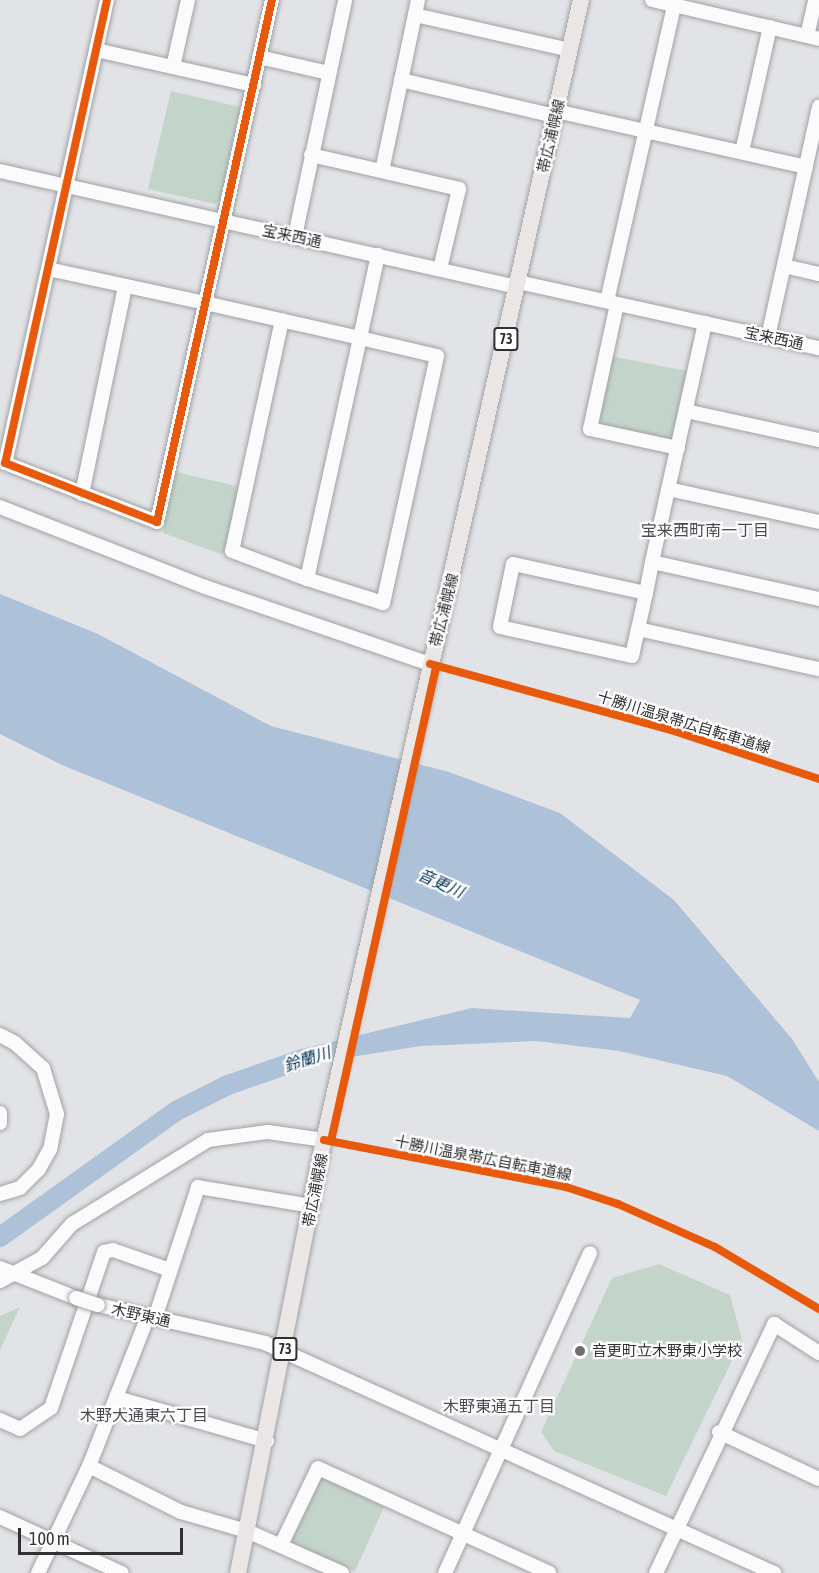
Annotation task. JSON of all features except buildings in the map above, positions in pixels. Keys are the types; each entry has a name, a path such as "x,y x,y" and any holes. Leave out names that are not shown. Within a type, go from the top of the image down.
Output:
{"main road":[{"name":"帯広浦幌線","path":"238,1573 267,1441 326,1132 428,671 581,0"}],"street":[{"path":"107,0 5,463 157,522 272,0"},
{"path":"173,67 188,0"},
{"path":"295,236 345,0"},
{"path":"382,171 418,0"},
{"path":"652,0 813,37 815,0"},
{"path":"674,5 644,132 590,429 678,448"},
{"path":"415,15 570,50"},
{"path":"742,152 770,27"},
{"path":"96,50 254,85"},
{"path":"260,57 329,73"},
{"path":"401,80 806,167"},
{"path":"768,337 819,111"},
{"path":"311,155 459,189 440,269"},
{"name":"宝来西通","path":"0,171 440,269 612,302 819,348"},
{"path":"307,579 378,255"},
{"path":"784,266 819,274"},
{"path":"48,269 282,320 438,356 383,603 307,579 232,551 282,320"},
{"path":"82,494 125,286"},
{"path":"646,593 513,564 500,627 632,656 646,593 668,489 705,323"},
{"path":"686,411 819,440"},
{"path":"668,489 819,522"},
{"path":"0,507 428,671"},
{"path":"652,562 819,598"},
{"path":"638,629 819,669"},
{"path":"0,1035 15,1043 43,1068 57,1113 50,1149 39,1169 20,1188 0,1194"},
{"path":"0,1113 0,1123"},
{"path":"0,1281 16,1275 42,1258 72,1224 208,1140 268,1132 326,1132"},
{"path":"38,1573 89,1466 151,1317 170,1270 198,1187 311,1206"},
{"path":"0,1420 20,1429 51,1408 104,1252 113,1250 170,1270"},
{"path":"445,1573 590,1253"},
{"name":"木野東通","path":"0,1268 98,1305 265,1343 774,1573"},
{"path":"656,1573 720,1432 774,1324 819,1353"},
{"path":"117,1398 267,1441"},
{"path":"720,1432 819,1479"},
{"path":"89,1466 181,1512 247,1531 342,1573"},
{"path":"281,1545 318,1468 549,1573"},
{"path":"0,1517 122,1573"}],"green space":[{"path":"171,91 240,107 220,201 215,204 148,189"},
{"path":"611,356 687,371 672,436 667,440 604,425 598,416"},
{"path":"176,472 240,487 223,555 163,533"},
{"path":"659,1264 730,1295 742,1340 666,1496 554,1451 541,1432 612,1278"},
{"path":"20,1307 0,1350 0,1316"},
{"path":"324,1478 384,1507 355,1571 294,1545 293,1537 317,1482"}],"water":[{"name":"音更川","path":"0,594 98,634 271,726 449,772 560,813 674,900 792,1039 819,1082 819,1131 727,1076 619,1051 536,1041 421,1046 313,1063 278,1073 270,1067 297,1050 472,1008 630,1018 640,1000 62,765 0,734"}],"waterway":[{"name":"鈴蘭川","path":"0,1237 176,1111 228,1085 297,1061"}],"cycle path":[{"path":"107,0 5,463 157,522 272,0"},
{"name":"十勝川温泉帯広自転車道線","path":"430,664 671,730 819,779"},
{"path":"331,1141 436,666"},
{"name":"十勝川温泉帯広自転車道線","path":"324,1140 566,1187 618,1204 715,1247 819,1309"}],"place":[{"name":"音更町立木野東小学校","path":"580,1351"}],"district":[{"name":"宝来西町南一丁目","path":"705,530"},
{"name":"木野東通五丁目","path":"499,1406"},
{"name":"木野大通東六丁目","path":"144,1415"}]}
